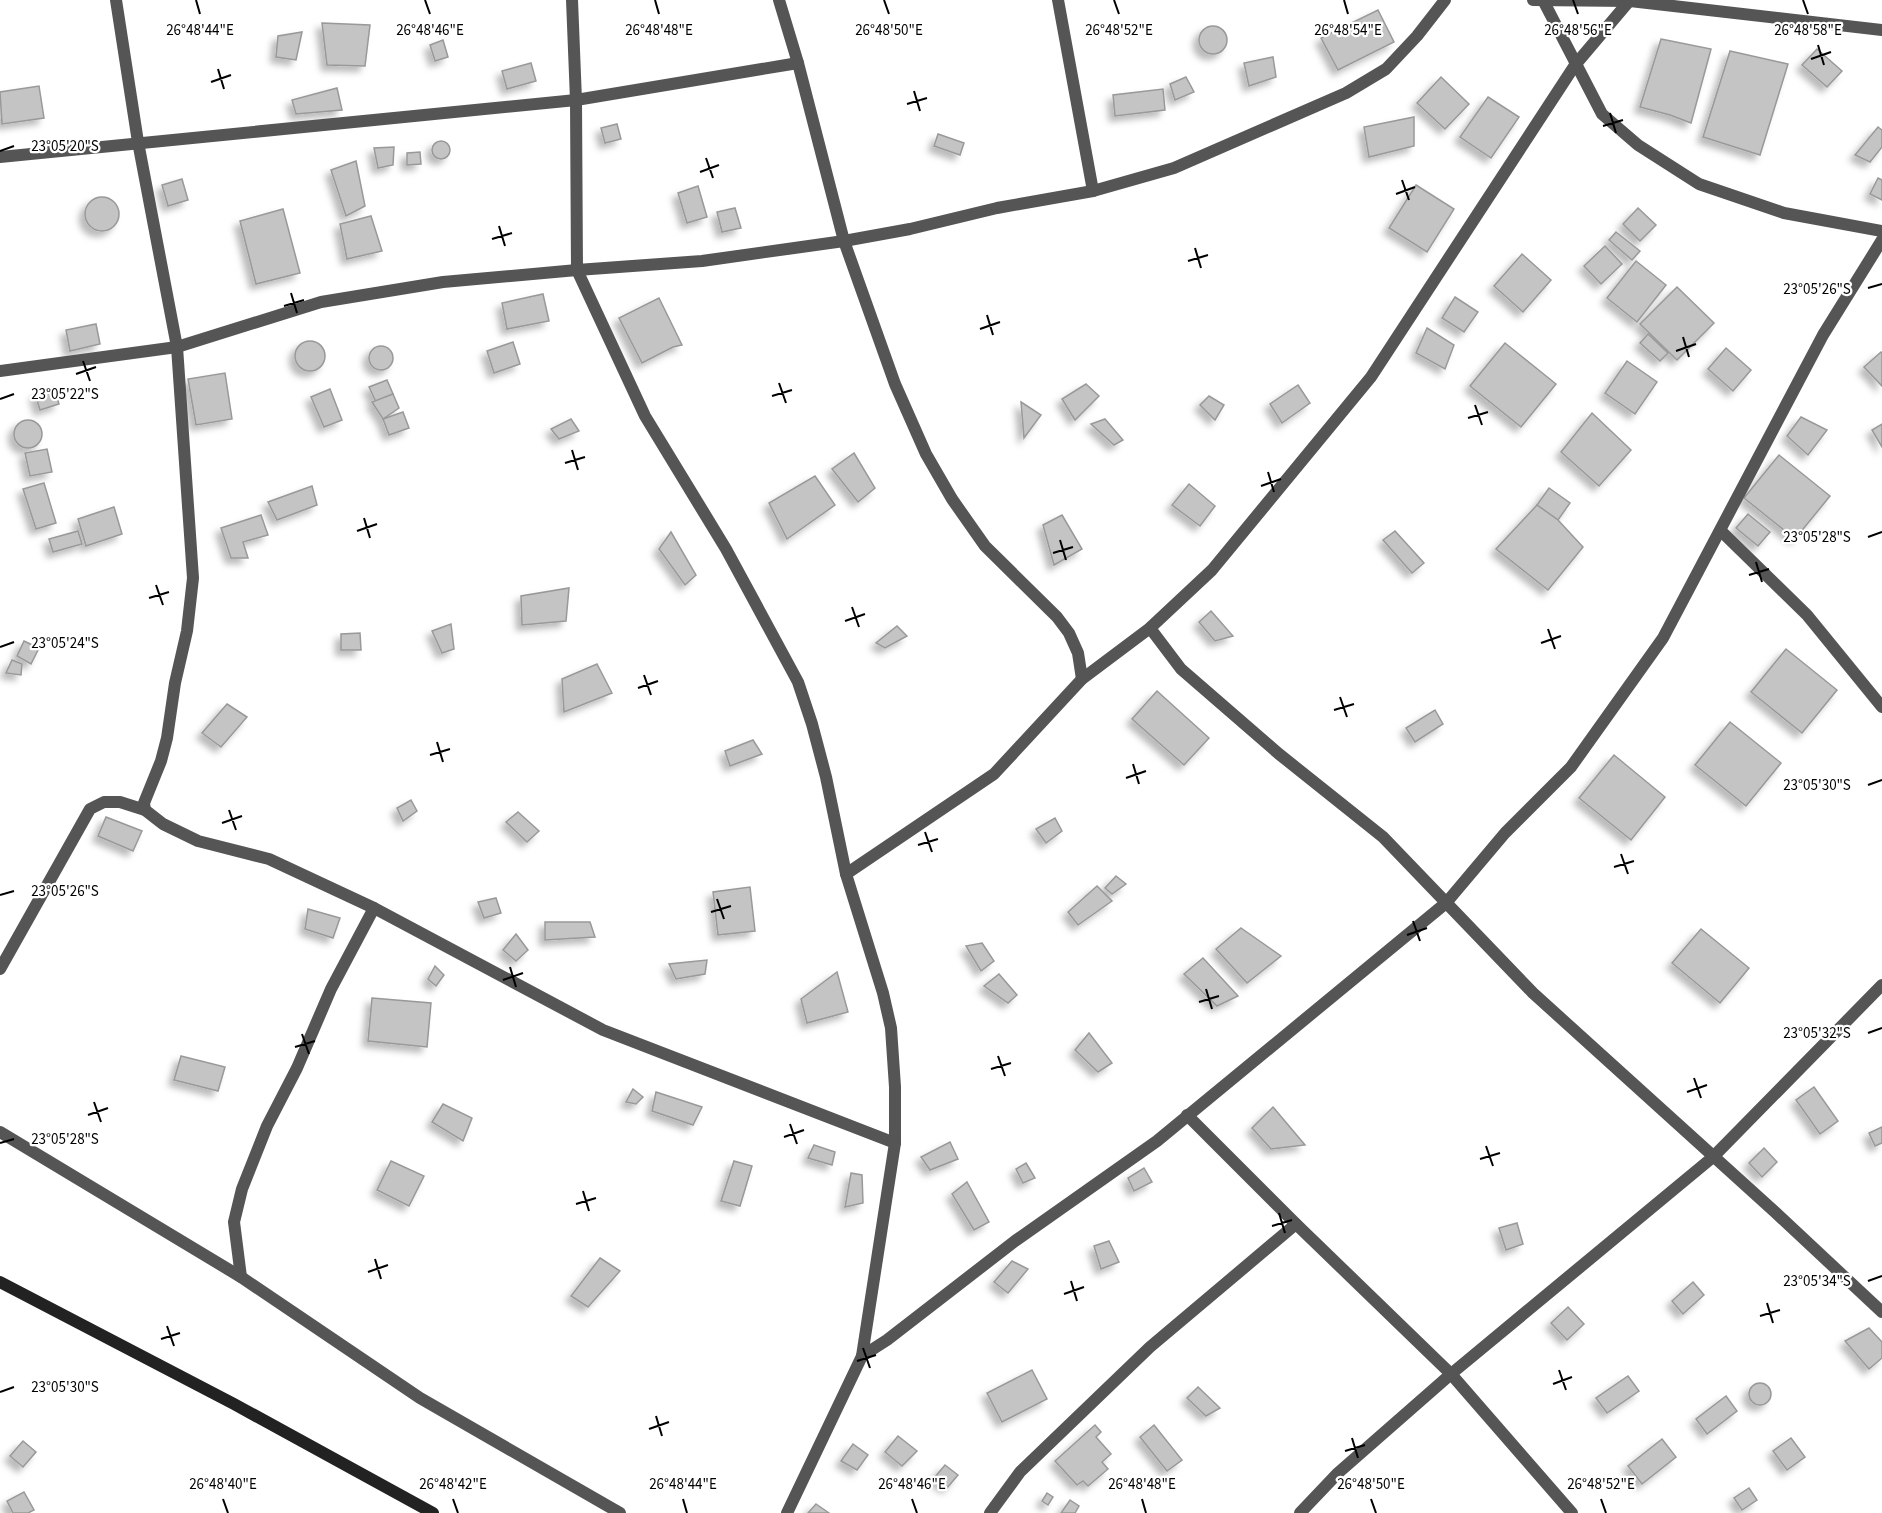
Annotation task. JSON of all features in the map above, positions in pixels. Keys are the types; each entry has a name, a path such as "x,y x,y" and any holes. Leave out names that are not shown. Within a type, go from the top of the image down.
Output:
{"street":[{"path":"116,0 138,142 177,346 193,578 187,631 175,683 167,738 161,761 144,803 145,810"},
{"path":"572,0 576,100 577,270 645,416 726,549 798,682 826,777 846,874 883,993 891,1028 895,1087 895,1143 862,1356 787,1513"},
{"path":"779,0 798,63 844,241 895,384 926,454 952,499 985,546 1057,617 1069,633 1078,653 1082,679"},
{"path":"1058,0 1093,191"},
{"path":"0,371 177,346 321,302 443,282 702,261 844,241 910,229 997,208 1093,191 1174,168 1346,93 1386,69 1417,36 1445,0"},
{"path":"1538,1 1630,1 1882,30"},
{"path":"1538,1 1602,114 1638,145 1699,184 1784,213 1882,231"},
{"path":"846,874 994,774 1082,679 1150,628 1212,570 1371,377 1575,65 1630,1"},
{"path":"0,157 576,100 798,63"},
{"path":"862,1356 887,1340 1015,1240 1157,1141 1446,903 1505,833 1571,766 1663,638 1823,335 1882,240"},
{"path":"1721,531 1807,615 1882,707"},
{"path":"1150,628 1181,669 1279,754 1383,837 1533,993 1882,1312"},
{"path":"0,969 90,809 104,802 120,802 145,810 163,824 198,841 269,859 374,908 603,1030 895,1143"},
{"path":"241,1277 234,1222 242,1189 267,1126 297,1068 331,989 374,908"},
{"path":"1300,1513 1338,1473 1451,1374 1713,1157 1882,985"},
{"path":"1187,1115 1451,1374 1572,1513"},
{"path":"0,1132 241,1277 420,1398 620,1513"},
{"path":"990,1513 1020,1472 1150,1347 1296,1224"},
{"path":"0,1282 234,1404 433,1513"}],"building":[{"path":"1378,10 1394,42 1338,70 1321,38"},
{"path":"322,23 370,25 365,66 327,65"},
{"path":"1213,26 1223,30 1227,40 1223,50 1213,54 1203,50 1199,40 1203,30"},
{"path":"302,32 296,60 276,57 278,36"},
{"path":"1661,39 1711,49 1691,123 1640,107"},
{"path":"443,40 448,57 435,61 430,45"},
{"path":"1817,49 1842,71 1827,87 1802,65"},
{"path":"1730,51 1788,64 1760,155 1703,137"},
{"path":"1273,57 1276,77 1249,86 1244,63"},
{"path":"531,63 536,81 507,89 502,71"},
{"path":"1186,77 1194,92 1175,100 1170,84"},
{"path":"1441,77 1469,104 1445,129 1417,103"},
{"path":"39,86 44,118 2,124 0,92"},
{"path":"337,88 342,110 296,114 292,100"},
{"path":"1163,89 1165,110 1115,116 1113,95"},
{"path":"1488,97 1519,117 1491,158 1460,137"},
{"path":"1414,117 1414,146 1369,157 1364,127"},
{"path":"617,124 621,139 605,143 601,128"},
{"path":"1878,127 1882,130 1882,147 1870,162 1855,155"},
{"path":"938,134 964,143 960,155 934,146"},
{"path":"437,141 445,141 450,146 448,157 437,159 432,154 432,146"},
{"path":"394,147 393,165 378,168 374,148"},
{"path":"420,152 421,164 407,165 407,153"},
{"path":"356,161 365,206 346,216 331,170"},
{"path":"1878,178 1882,180 1882,200 1870,194"},
{"path":"182,179 188,200 168,206 162,185"},
{"path":"1416,185 1454,209 1427,252 1389,228"},
{"path":"698,186 707,217 687,223 678,193"},
{"path":"102,197 114,202 119,214 114,226 102,231 90,226 85,214 90,202"},
{"path":"735,208 741,228 722,232 717,212"},
{"path":"1638,208 1656,225 1640,241 1623,224"},
{"path":"283,209 300,273 256,284 240,221"},
{"path":"371,216 382,251 347,259 340,224"},
{"path":"1616,232 1640,251 1632,260 1609,240"},
{"path":"1605,246 1622,264 1601,284 1584,266"},
{"path":"1522,254 1551,280 1523,312 1494,286"},
{"path":"1636,261 1666,285 1637,322 1607,298"},
{"path":"1677,287 1714,323 1677,360 1640,324"},
{"path":"543,294 549,321 507,329 502,303"},
{"path":"1455,297 1478,312 1464,332 1442,318"},
{"path":"659,298 682,345 673,347 642,363 619,318"},
{"path":"96,324 100,344 70,351 66,330"},
{"path":"1427,328 1454,345 1445,369 1416,353"},
{"path":"1648,334 1668,353 1660,361 1640,343"},
{"path":"310,341 316,342 324,350 324,362 316,370 310,371 304,370 296,362 295,356 296,350 304,342"},
{"path":"513,342 520,364 494,373 487,351"},
{"path":"1505,343 1556,384 1521,427 1470,386"},
{"path":"381,346 389,350 393,358 389,366 381,370 373,366 369,358 373,350"},
{"path":"1726,348 1751,370 1733,391 1708,369"},
{"path":"1882,353 1882,386 1864,367"},
{"path":"1627,361 1657,382 1635,414 1605,393"},
{"path":"225,373 232,419 196,425 188,379"},
{"path":"387,380 393,394 376,402 369,387"},
{"path":"1086,384 1099,396 1075,420 1062,399"},
{"path":"1298,385 1310,403 1282,423 1270,404"},
{"path":"54,387 59,404 40,410 35,394"},
{"path":"330,389 342,420 324,427 311,397"},
{"path":"393,394 399,408 383,419 372,402"},
{"path":"1209,396 1224,405 1215,420 1200,405"},
{"path":"1021,402 1041,415 1024,438"},
{"path":"403,412 409,428 389,435 383,419"},
{"path":"1592,413 1631,450 1599,486 1561,452"},
{"path":"1801,417 1827,430 1808,455 1787,436"},
{"path":"571,419 579,431 559,439 551,429"},
{"path":"1105,419 1123,440 1114,445 1091,424"},
{"path":"28,420 38,424 42,434 38,444 28,448 18,444 14,434 18,424"},
{"path":"1882,424 1882,447 1872,430"},
{"path":"47,449 52,472 30,476 25,453"},
{"path":"854,453 875,488 858,502 832,469"},
{"path":"1779,455 1830,496 1795,539 1744,498"},
{"path":"815,476 835,505 787,539 769,503"},
{"path":"44,483 56,523 36,529 23,489"},
{"path":"1189,484 1215,506 1200,526 1172,505"},
{"path":"312,486 317,505 277,520 268,502"},
{"path":"1549,488 1570,503 1558,520 1537,505"},
{"path":"1537,505 1558,520 1583,547 1548,590 1496,549"},
{"path":"114,507 122,534 86,546 78,519"},
{"path":"1748,514 1770,532 1758,546 1736,528"},
{"path":"261,515 268,535 243,542 248,558 231,558 221,528"},
{"path":"1062,515 1082,549 1054,565 1043,525"},
{"path":"78,531 82,544 53,552 49,539"},
{"path":"1395,531 1424,563 1412,573 1383,540"},
{"path":"671,532 696,575 685,585 659,549"},
{"path":"569,588 566,621 522,625 521,596"},
{"path":"1211,611 1233,636 1215,641 1199,622"},
{"path":"451,624 454,649 442,653 432,631"},
{"path":"897,626 907,636 885,648 876,643"},
{"path":"360,633 361,650 341,650 341,634"},
{"path":"24,641 39,648 31,664 17,656"},
{"path":"1786,649 1837,690 1802,733 1751,692"},
{"path":"12,660 22,664 21,675 6,673"},
{"path":"597,664 612,693 564,712 562,679"},
{"path":"1157,691 1209,738 1184,765 1132,719"},
{"path":"227,704 247,717 221,747 202,733"},
{"path":"1435,710 1443,724 1415,742 1406,728"},
{"path":"1730,722 1781,763 1746,806 1695,765"},
{"path":"753,740 762,754 730,766 725,751"},
{"path":"1614,755 1665,797 1631,840 1579,798"},
{"path":"411,800 417,811 403,821 397,808"},
{"path":"518,812 539,831 527,842 506,822"},
{"path":"106,817 142,831 133,851 98,836"},
{"path":"1055,818 1062,831 1046,843 1036,829"},
{"path":"1116,876 1126,884 1112,894 1105,888"},
{"path":"1097,886 1112,901 1078,925 1068,912"},
{"path":"750,887 755,931 718,935 713,892"},
{"path":"496,898 501,913 484,918 478,902"},
{"path":"308,909 340,918 333,938 305,929"},
{"path":"545,922 590,922 595,937 545,940"},
{"path":"1241,928 1281,956 1247,983 1216,949"},
{"path":"1701,929 1749,968 1720,1003 1672,963"},
{"path":"516,934 528,950 516,961 503,950"},
{"path":"982,943 994,961 981,971 966,946"},
{"path":"1203,958 1238,996 1217,1006 1184,974"},
{"path":"707,960 705,974 676,979 669,964"},
{"path":"435,966 444,975 436,986 428,979"},
{"path":"837,972 848,1012 807,1023 801,999"},
{"path":"999,974 1017,995 1008,1003 984,986"},
{"path":"372,998 431,1003 427,1047 368,1041"},
{"path":"1089,1033 1112,1063 1098,1072 1075,1050"},
{"path":"181,1056 225,1067 218,1091 174,1080"},
{"path":"1814,1087 1838,1121 1820,1134 1796,1100"},
{"path":"633,1089 643,1097 636,1104 626,1102"},
{"path":"656,1092 702,1107 693,1125 652,1111"},
{"path":"443,1104 472,1118 463,1141 432,1122"},
{"path":"1273,1107 1305,1145 1271,1149 1252,1128"},
{"path":"1882,1127 1882,1143 1875,1146 1869,1133"},
{"path":"950,1142 958,1159 930,1170 921,1157"},
{"path":"814,1145 835,1152 832,1165 808,1158"},
{"path":"1764,1148 1777,1162 1762,1177 1749,1163"},
{"path":"391,1161 424,1176 409,1206 377,1190"},
{"path":"734,1161 752,1166 740,1206 721,1201"},
{"path":"1026,1163 1035,1178 1023,1183 1016,1169"},
{"path":"1144,1168 1152,1182 1134,1191 1128,1178"},
{"path":"851,1173 862,1175 863,1203 845,1207"},
{"path":"967,1182 989,1222 974,1230 952,1194"},
{"path":"1517,1223 1523,1244 1506,1250 1499,1228"},
{"path":"1109,1241 1119,1262 1101,1269 1094,1246"},
{"path":"600,1258 620,1271 588,1307 571,1296"},
{"path":"1012,1261 1028,1269 1008,1293 994,1282"},
{"path":"1693,1282 1704,1295 1683,1314 1672,1301"},
{"path":"1568,1307 1584,1324 1567,1340 1551,1323"},
{"path":"1869,1328 1882,1342 1882,1358 1869,1369 1845,1341"},
{"path":"1032,1370 1047,1399 1002,1422 987,1393"},
{"path":"1628,1376 1639,1391 1607,1413 1596,1398"},
{"path":"1760,1383 1768,1386 1771,1394 1768,1402 1760,1405 1752,1402 1749,1394 1752,1386"},
{"path":"1198,1387 1220,1408 1206,1416 1187,1398"},
{"path":"1726,1396 1737,1411 1707,1434 1696,1419"},
{"path":"1095,1425 1101,1432 1096,1437 1111,1454 1102,1462 1108,1469 1088,1486 1083,1481 1077,1485 1055,1461"},
{"path":"1154,1425 1182,1460 1167,1471 1140,1437"},
{"path":"898,1436 917,1451 902,1466 885,1452"},
{"path":"1791,1438 1805,1457 1787,1470 1773,1451"},
{"path":"1662,1439 1676,1457 1642,1484 1628,1466"},
{"path":"23,1441 36,1452 23,1467 10,1456"},
{"path":"853,1444 868,1455 857,1470 841,1461"},
{"path":"945,1465 958,1475 947,1488 934,1478"},
{"path":"1749,1488 1757,1500 1742,1510 1734,1498"},
{"path":"24,1492 34,1510 28,1513 13,1513 7,1501"},
{"path":"1047,1493 1053,1497 1048,1505 1042,1501"},
{"path":"1070,1500 1079,1506 1075,1513 1061,1513"},
{"path":"816,1504 829,1513 808,1513"}]}
